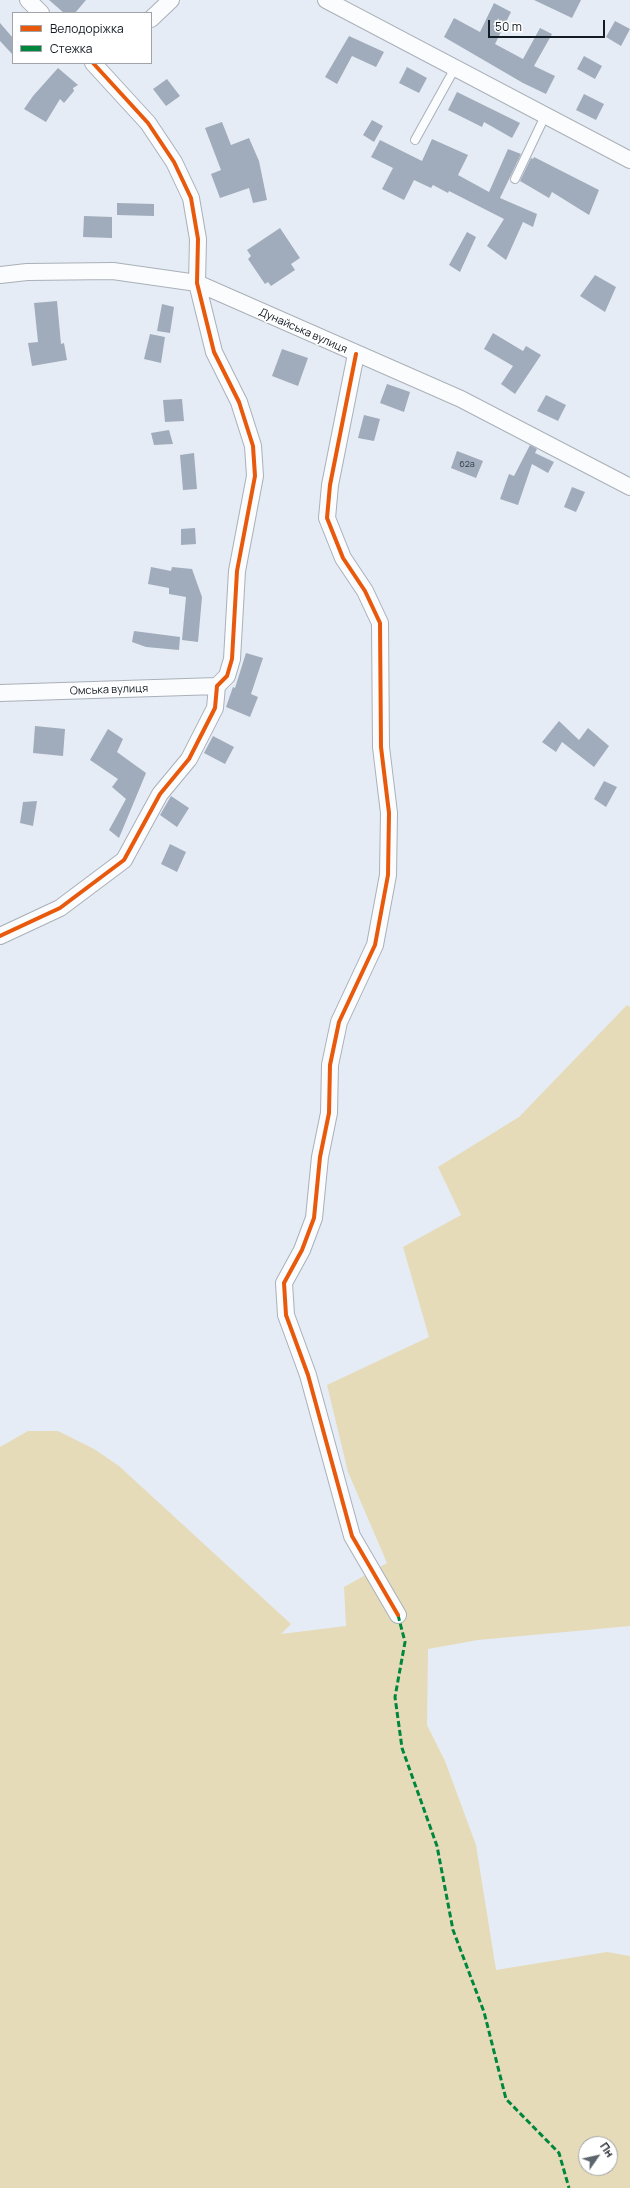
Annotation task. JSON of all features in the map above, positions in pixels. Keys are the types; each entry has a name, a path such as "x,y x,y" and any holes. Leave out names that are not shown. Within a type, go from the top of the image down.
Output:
{"street":[{"path":"28,0 40,12"},
{"path":"152,18 171,0"},
{"path":"326,0 630,160"},
{"path":"0,936 60,908 124,860 160,794 189,759 215,708 217,686 227,676 232,659 237,571 255,476 253,446 239,402 214,352 197,283 198,239 191,198 174,162 148,123 98,65"},
{"name":"Дунайська вулиця","path":"0,275 27,272 113,271 197,283 461,399 630,487"},
{"path":"356,354 330,485 327,518 343,558 365,591 380,623 381,747 389,813 388,875 375,945 339,1022 330,1065 329,1113 320,1157 314,1218 302,1250 284,1283 286,1315 308,1375 352,1536 398,1615"},
{"name":"Омська вулиця","path":"0,693 217,686"}],"lane":[{"path":"415,140 456,68"},
{"path":"516,179 545,116"}],"shaded area":[{"path":"627,1005 630,1007 630,1626 478,1640 428,1649 427,1725 445,1761 476,1845 496,1970 607,1952 630,1956 630,2188 0,2188 0,1447 28,1431 58,1431 94,1449 119,1466 291,1624 281,1634 346,1626 344,1587 387,1563 348,1472 327,1385 429,1337 403,1247 461,1215 438,1167 519,1117"}],"building":[{"path":"49,0 86,0 76,12 63,12"},
{"path":"534,0 581,0 572,18"},
{"path":"494,3 511,12 495,44 523,59 540,28 552,34 534,66 555,76 546,94 523,83 444,37 454,18 480,32"},
{"path":"615,21 630,29 621,46 606,37"},
{"path":"0,23 12,37 12,54 0,41"},
{"path":"349,36 384,52 376,67 352,56 337,84 325,77"},
{"path":"584,56 602,66 595,79 577,69"},
{"path":"407,67 427,78 419,93 399,83"},
{"path":"58,68 78,85 73,88 74,91 64,103 60,99 46,122 24,109 33,96"},
{"path":"167,79 180,96 166,106 153,89"},
{"path":"457,92 520,123 512,138 484,122 482,127 448,110"},
{"path":"584,94 604,104 596,120 576,110"},
{"path":"372,120 383,126 374,142 363,135"},
{"path":"222,122 231,145 249,138 259,161 267,200 253,203 249,188 220,198 211,174 221,170 205,128"},
{"path":"432,139 468,155 458,175 489,192 508,149 521,154 500,198 537,214 533,227 523,222 506,260 487,246 504,219 449,191 448,193 433,185 431,188 414,180 404,200 382,189 393,168 371,157 380,140 422,161"},
{"path":"534,157 599,190 589,215 552,192 549,198 520,181 531,158 533,159"},
{"path":"117,203 154,204 154,216 117,215"},
{"path":"84,216 112,217 112,238 83,237"},
{"path":"280,228 300,258 291,264 295,270 271,286 268,282 265,284 248,259 251,256 247,250"},
{"path":"467,232 476,237 460,272 449,265"},
{"path":"595,275 616,287 605,312 580,296"},
{"path":"57,301 61,344 64,343 67,360 32,366 28,343 38,342 34,303"},
{"path":"162,304 174,307 170,333 157,331"},
{"path":"493,333 523,351 526,346 541,355 515,394 501,384 513,366 484,349"},
{"path":"150,334 165,337 161,363 144,359"},
{"path":"282,349 308,358 298,386 272,376"},
{"path":"387,384 410,392 404,412 380,403"},
{"path":"546,395 566,405 558,421 537,411"},
{"path":"182,399 184,421 165,422 163,400"},
{"path":"364,415 380,419 374,441 358,438"},
{"path":"169,430 173,444 154,445 151,433"},
{"path":"530,445 537,449 535,453 554,462 548,473 532,464 518,505 500,499 509,474 514,476"},
{"path":"457,451 483,461 476,478 451,468"},
{"path":"194,453 197,489 183,490 180,455"},
{"path":"572,487 585,492 576,512 564,507"},
{"path":"195,528 196,544 181,545 181,529"},
{"path":"151,567 171,571 172,567 192,569 202,597 198,642 182,640 186,597 169,594 169,588 148,584"},
{"path":"134,631 180,637 179,650 146,647 132,642"},
{"path":"246,653 263,658 251,694 258,697 250,717 226,707 233,687 235,688"},
{"path":"559,721 579,740 588,728 609,746 594,767 562,742 556,752 542,742"},
{"path":"35,726 65,729 63,756 33,753"},
{"path":"108,729 123,739 117,752 146,773 119,838 109,830 126,799 112,787 118,779 90,760"},
{"path":"213,736 234,747 225,764 204,753"},
{"path":"604,781 617,787 606,807 594,799"},
{"path":"171,796 189,808 177,827 160,815"},
{"path":"37,801 33,826 20,823 23,802"},
{"path":"170,844 186,852 177,872 161,864"}],"marked path":[{"path":"398,1615 405,1642 395,1697 402,1748 437,1846 453,1930 484,2012 506,2099 559,2153 569,2188"}],"cycle path":[{"path":"0,936 60,908 124,860 160,794 189,759 215,708 217,686 227,676 232,659 237,571 255,476 253,446 239,402 214,352 197,283 198,239 191,198 174,162 148,123 94,64"},
{"path":"356,354 330,485 327,518 343,558 365,591 380,623 381,747 389,813 388,875 375,945 339,1022 330,1065 329,1113 320,1157 314,1218 302,1250 284,1283 286,1315 308,1375 352,1536 398,1615"}]}
